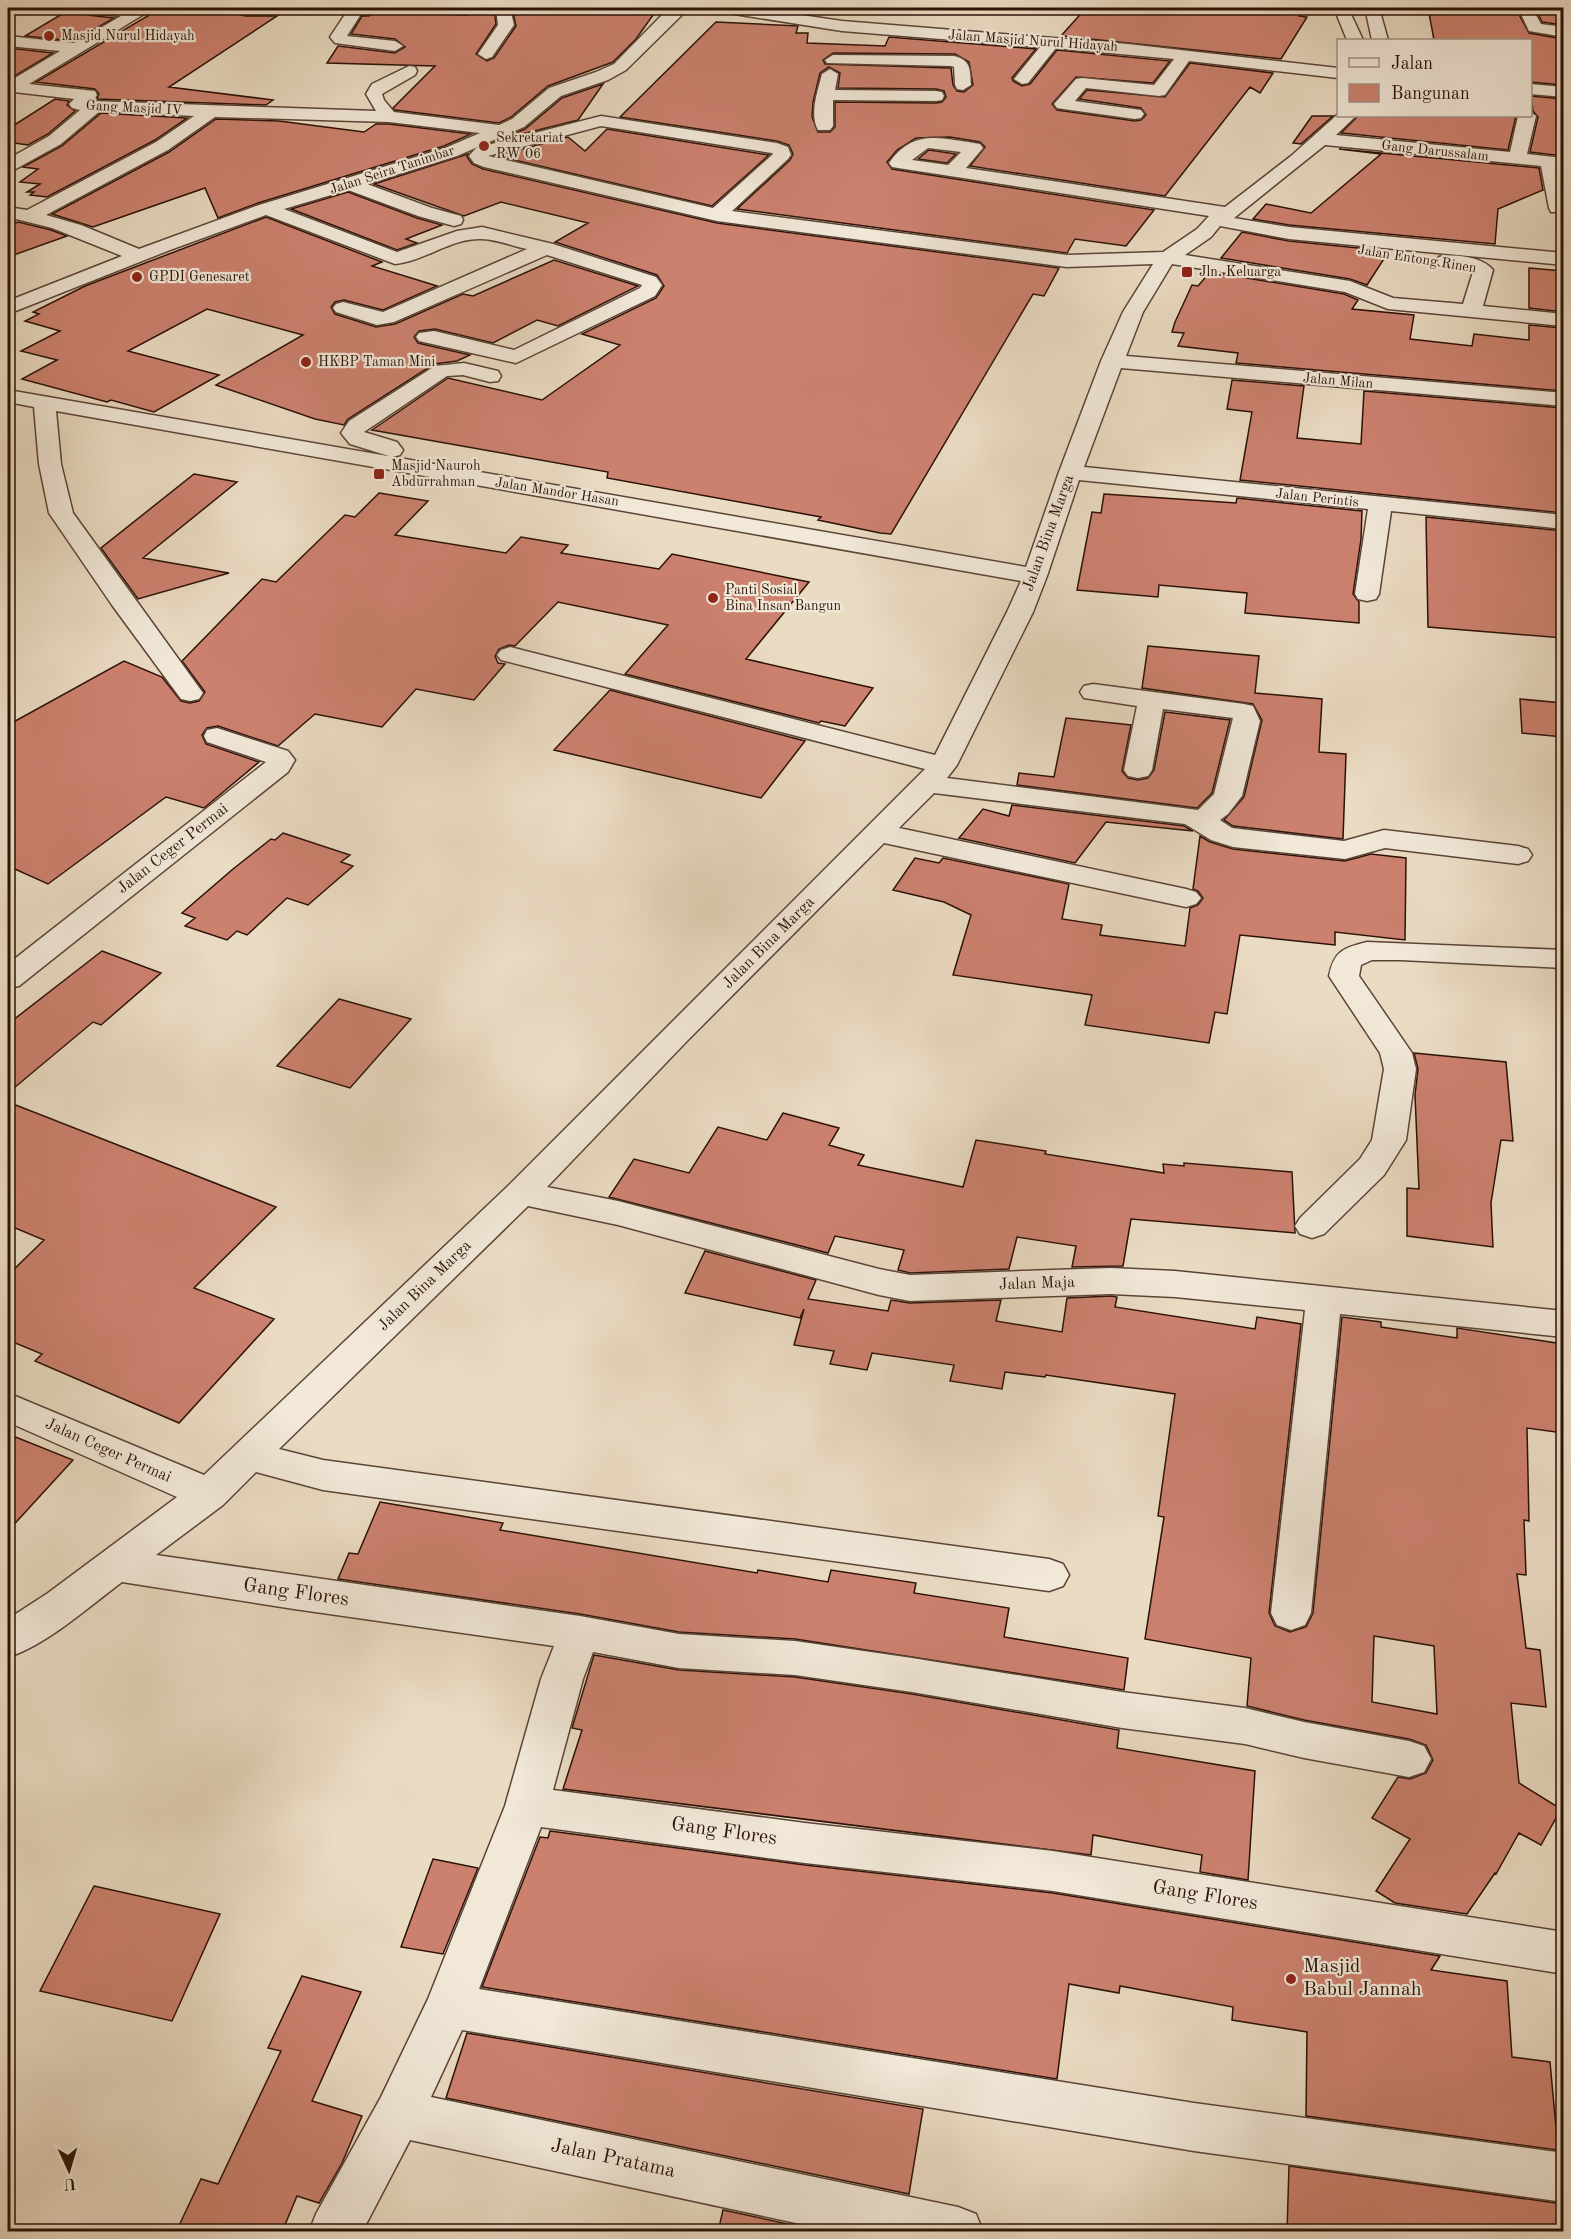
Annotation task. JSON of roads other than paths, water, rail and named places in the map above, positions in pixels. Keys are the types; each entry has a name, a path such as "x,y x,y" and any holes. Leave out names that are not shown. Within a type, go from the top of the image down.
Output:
{"street":[{"path":"87,8 141,10"},
{"path":"237,8 267,8"},
{"path":"344,8 355,10 338,37 341,40 395,46"},
{"path":"486,54 506,25 503,8"},
{"path":"502,130 518,123 555,92 602,76 620,67 666,20 682,8"},
{"name":"Jalan Masjid Nurul Hidayah","path":"728,8 842,26 1052,42 1337,73"},
{"path":"794,8 860,17 1132,39 1337,59"},
{"path":"1341,8 1355,39"},
{"path":"1372,8 1380,39"},
{"path":"1525,8 1535,28 1563,32"},
{"path":"11,84 141,10"},
{"path":"824,126 825,95 842,26"},
{"path":"8,41 74,48"},
{"path":"1022,79 1052,42"},
{"path":"1136,114 1063,104 1082,83 1159,91 1185,55"},
{"path":"833,60 954,61 962,65 963,85"},
{"path":"389,117 376,101 374,94 378,88 409,71"},
{"name":"Gang Masjid IV","path":"11,84 88,95 78,104 211,112"},
{"path":"1532,89 1563,92"},
{"path":"825,95 936,96"},
{"path":"8,166 55,140 97,105"},
{"path":"31,215 162,146 211,112"},
{"name":"Jalan Seira Tanimbar","path":"211,112 389,117 502,130"},
{"name":"Jalan Bina Marga","path":"8,1640 62,1605 116,1565 208,1494 249,1456 521,1193 676,1034 880,833 935,774 1020,612 1035,576 1070,472 1133,312 1169,258 1297,160 1346,117"},
{"path":"1517,159 1527,117"},
{"path":"717,215 782,154 782,151 771,147 593,122 482,152 478,156 490,163 717,215 1067,261 1169,258 1350,287 1388,303 1563,320"},
{"name":"Jalan Seira Tanimbar","path":"8,308 266,209 450,152 502,130"},
{"name":"Gang Darussalam","path":"1320,139 1556,163 1558,208"},
{"name":"Jalan Entong Rinen","path":"953,171 1222,216 1289,233 1563,259"},
{"path":"350,184 425,212 454,220"},
{"path":"266,209 395,258 407,257 464,235 482,233 546,248 648,281 652,285 652,289 514,357 426,337"},
{"path":"8,212 31,215 70,226 139,256"},
{"name":"Jalan Entong Rinen","path":"1289,233 1303,242 1482,267 1471,311"},
{"path":"343,308 377,319 387,318 546,248"},
{"name":"Jalan Milan","path":"1113,361 1563,400"},
{"path":"380,463 392,448 353,436 352,433 357,426 442,370 464,369 490,376"},
{"name":"Jalan Mandor Hasan","path":"8,396 380,463 753,524 1035,576"},
{"path":"44,403 50,464 61,513 121,600 190,693"},
{"name":"Jalan Perintis","path":"1070,472 1563,522"},
{"path":"1367,594 1380,505"},
{"path":"510,655 935,774 1190,816 1202,820 1221,836 1345,850 1384,839 1518,855"},
{"path":"1093,692 1244,712 1247,720 1228,796 1218,808 1202,820"},
{"path":"1138,770 1151,700"},
{"name":"Jalan Ceger Permai","path":"8,979 278,766 281,760 217,736"},
{"path":"880,833 1186,898"},
{"path":"1312,1226 1372,1167 1389,1140 1400,1069 1396,1053 1344,976 1347,960 1367,951 1563,959"},
{"name":"Jalan Maja","path":"521,1193 618,1213 879,1282 910,1288 1111,1281 1175,1284 1563,1324"},
{"path":"1291,1613 1324,1299"},
{"name":"Jalan Ceger Permai","path":"8,1407 208,1494"},
{"path":"249,1456 323,1475 1049,1575"},
{"name":"Gang Flores","path":"116,1565 294,1593 580,1633 678,1651 795,1658 900,1673 1122,1710 1245,1726 1304,1740 1409,1759"},
{"path":"334,2232 398,2114 449,2006 527,1806 562,1679 580,1633"},
{"name":"Gang Flores","path":"527,1806 805,1843 1053,1871 1563,1953"},
{"path":"449,2006 1194,2127 1563,2178"},
{"name":"Jalan Pratama","path":"398,2114 958,2232"}],"place":[{"name":"Masjid Nurul Hidayah","path":"49,36"},
{"name":"Sekretariat RW 06","path":"484,146"},
{"name":"Jln. Keluarga","path":"1187,272"},
{"name":"GPDI Genesaret","path":"137,277"},
{"name":"HKBP Taman Mini","path":"306,362"},
{"name":"Masjid Nauroh Abdurrahman","path":"379,474"},
{"name":"Panti Sosial Bina Insan Bangun","path":"713,598"},
{"name":"Masjid Babul Jannah","path":"1291,1979"}]}
